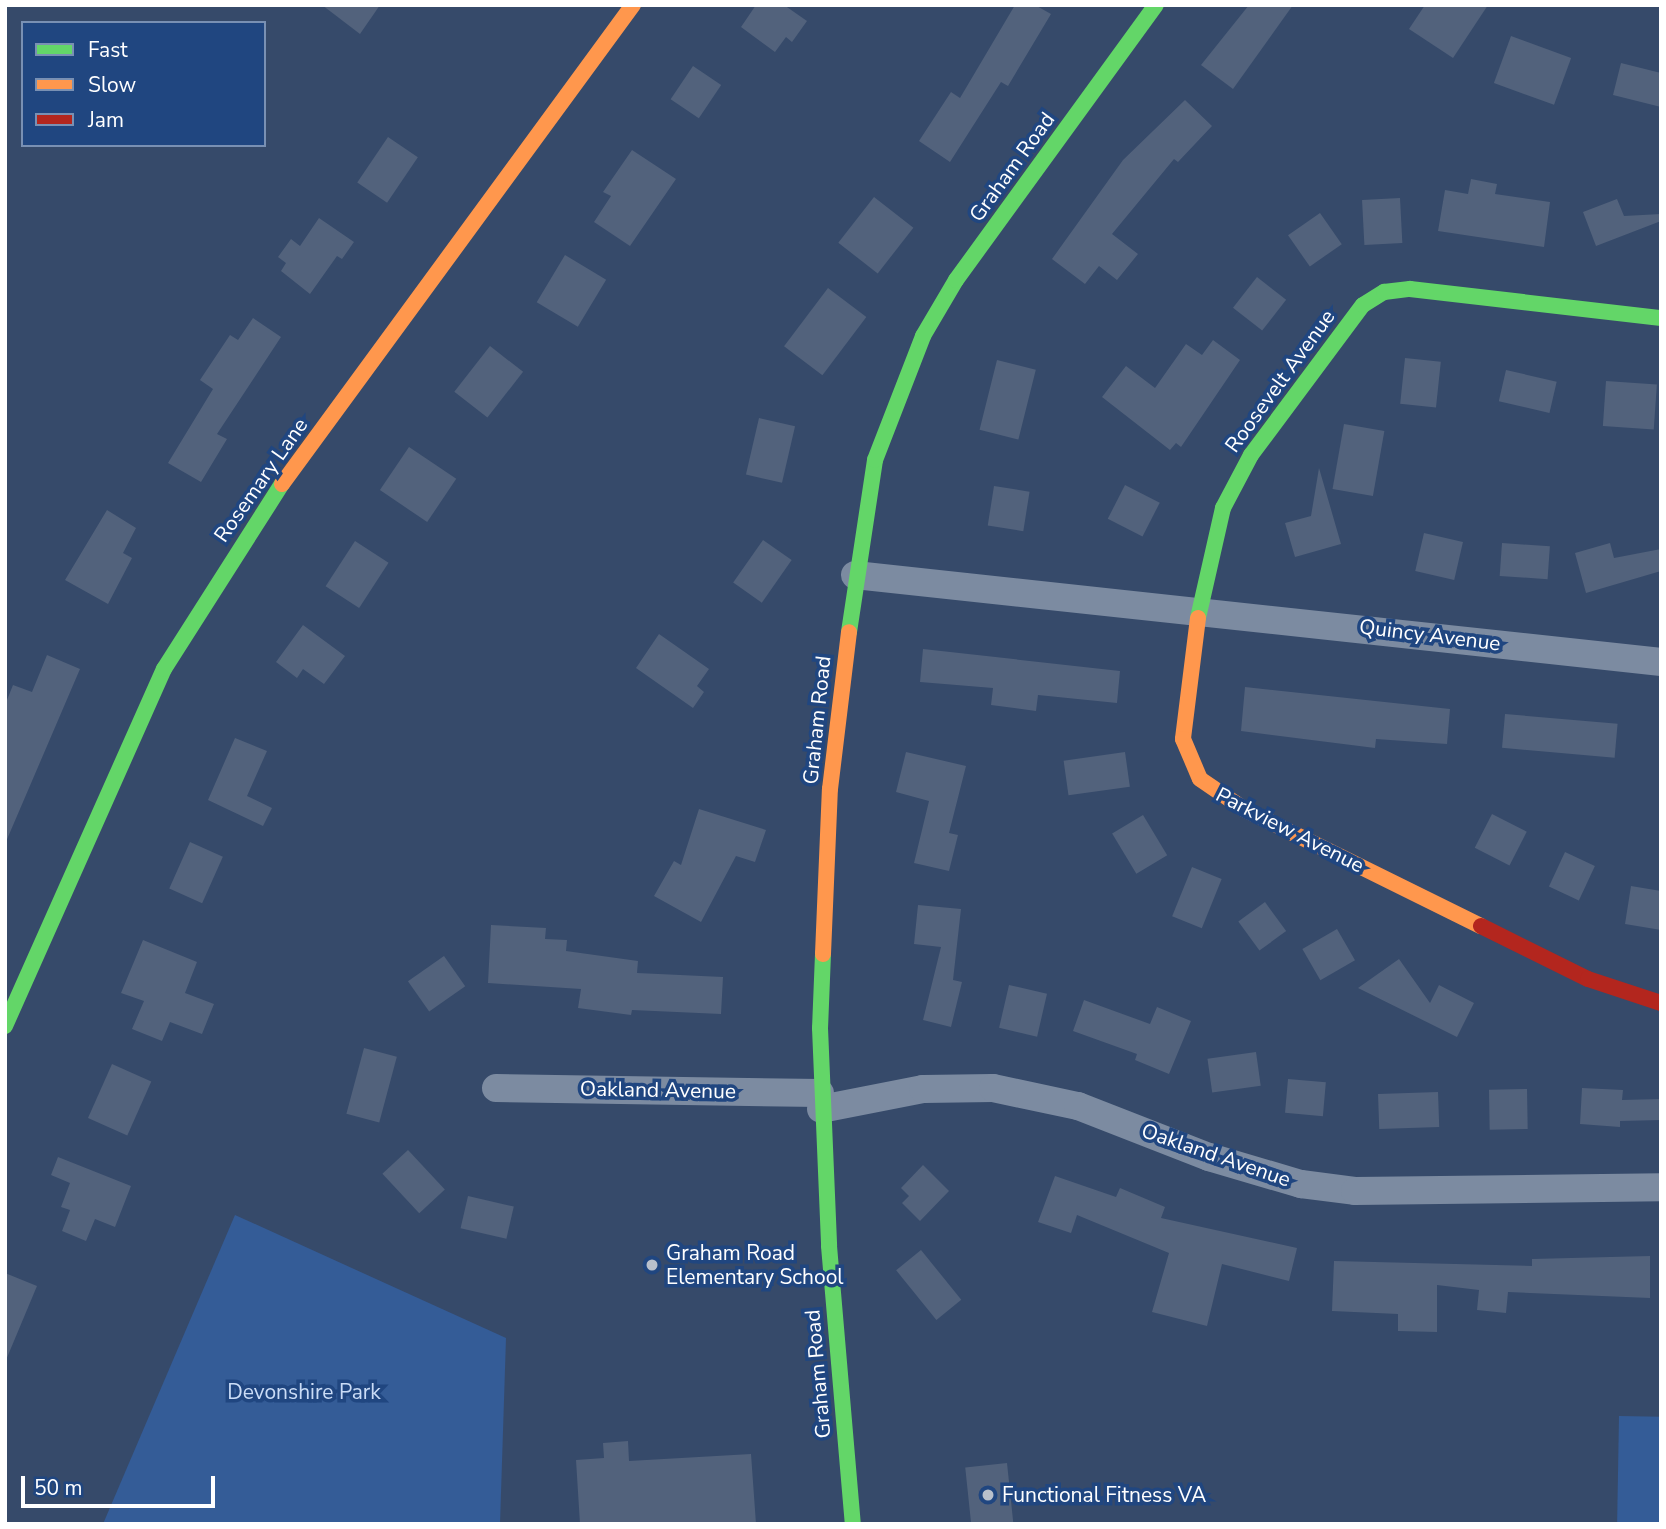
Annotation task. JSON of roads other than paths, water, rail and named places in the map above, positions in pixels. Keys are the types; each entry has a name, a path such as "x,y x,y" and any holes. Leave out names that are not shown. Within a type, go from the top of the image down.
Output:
{"street":[{"name":"Rosemary Lane","path":"5,1026 164,669 204,600 298,461 633,5"},
{"name":"Graham Road","path":"853,1524 821,1101 830,789 855,575 875,460 923,336 956,280 1156,5"},
{"name":"Roosevelt Avenue","path":"1198,614 1217,529 1236,478 1363,305 1384,292 1410,289 1661,318"},
{"path":"855,575 1198,614"},
{"name":"Quincy Avenue","path":"1198,614 1301,620 1661,662"},
{"name":"Parkview Avenue","path":"1198,614 1183,740 1186,757 1212,791 1588,979 1661,1003"},
{"name":"Oakland Avenue","path":"496,1088 821,1101 923,1089 993,1088 1078,1105 1209,1157 1301,1184 1354,1191 1661,1186"}],"place":[{"name":"Graham Road Elementary School","path":"652,1265"},
{"name":"Functional Fitness VA","path":"988,1495"}],"park label":[{"name":"Devonshire Park","path":"304,1392"}]}
